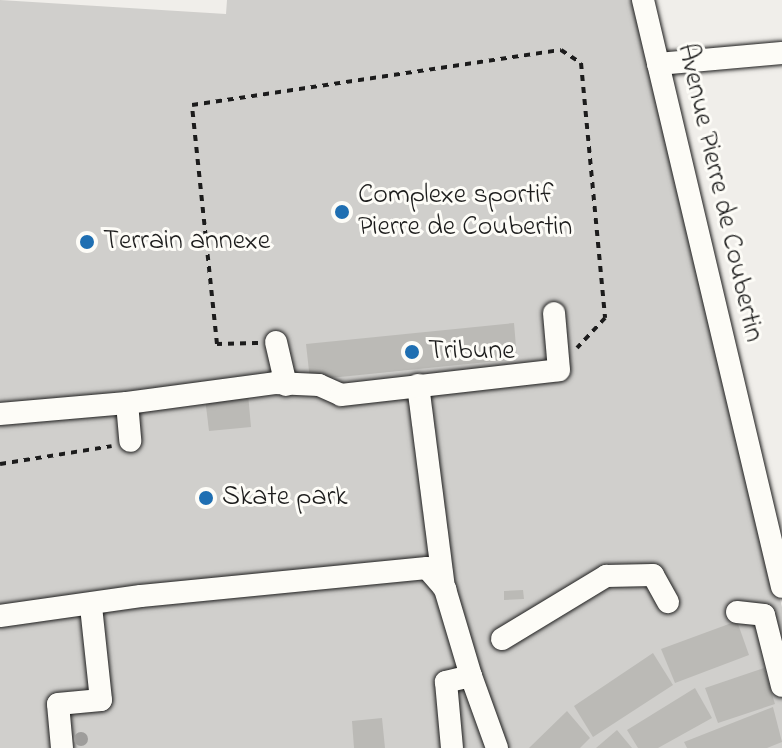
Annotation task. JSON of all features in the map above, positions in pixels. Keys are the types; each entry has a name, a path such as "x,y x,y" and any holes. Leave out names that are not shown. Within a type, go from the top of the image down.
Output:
{"street":[{"name":"Avenue Pierre de Coubertin","path":"643,0 782,587"},
{"path":"658,64 782,53"},
{"path":"0,414 286,385 319,385 341,395 559,370 554,313"},
{"path":"276,342 286,385"},
{"path":"418,385 445,589 497,748"},
{"path":"127,403 130,441"},
{"path":"0,616 91,607 141,596 427,568 445,589"},
{"path":"502,639 606,576 653,575 668,602"},
{"path":"62,748 58,704 101,700 91,607"},
{"path":"737,612 764,615 782,686"},
{"path":"452,748 446,682 471,676"}],"path":[{"path":"276,342 217,344 192,105 561,50 581,63 605,318 575,350 557,351"},
{"path":"0,464 130,441"}],"shaded area":[{"name":"Complexe sportif Pierre de Coubertin","path":"0,0 226,14 227,0 632,0 782,607 782,748 0,748"}],"building":[{"name":"Tribune","path":"514,323 517,359 310,380 306,344"},
{"path":"248,394 251,427 209,431 205,398"},
{"path":"523,590 524,599 504,600 504,591"},
{"path":"737,621 749,655 675,683 661,649"},
{"path":"653,653 673,685 593,737 574,706"},
{"path":"764,668 775,704 718,723 705,688"},
{"path":"695,688 712,718 658,748 638,748 627,730"},
{"path":"773,707 782,742 767,748 687,748 684,742"},
{"path":"567,711 590,738 580,748 529,748"},
{"path":"382,718 385,748 354,748 352,721"},
{"path":"617,730 632,748 596,748"}],"place":[{"name":"Complexe sportif Pierre de Coubertin","path":"342,212"},
{"name":"Terrain annexe","path":"87,242"},
{"name":"Tribune","path":"412,352"},
{"name":"Skate park","path":"206,498"}]}
